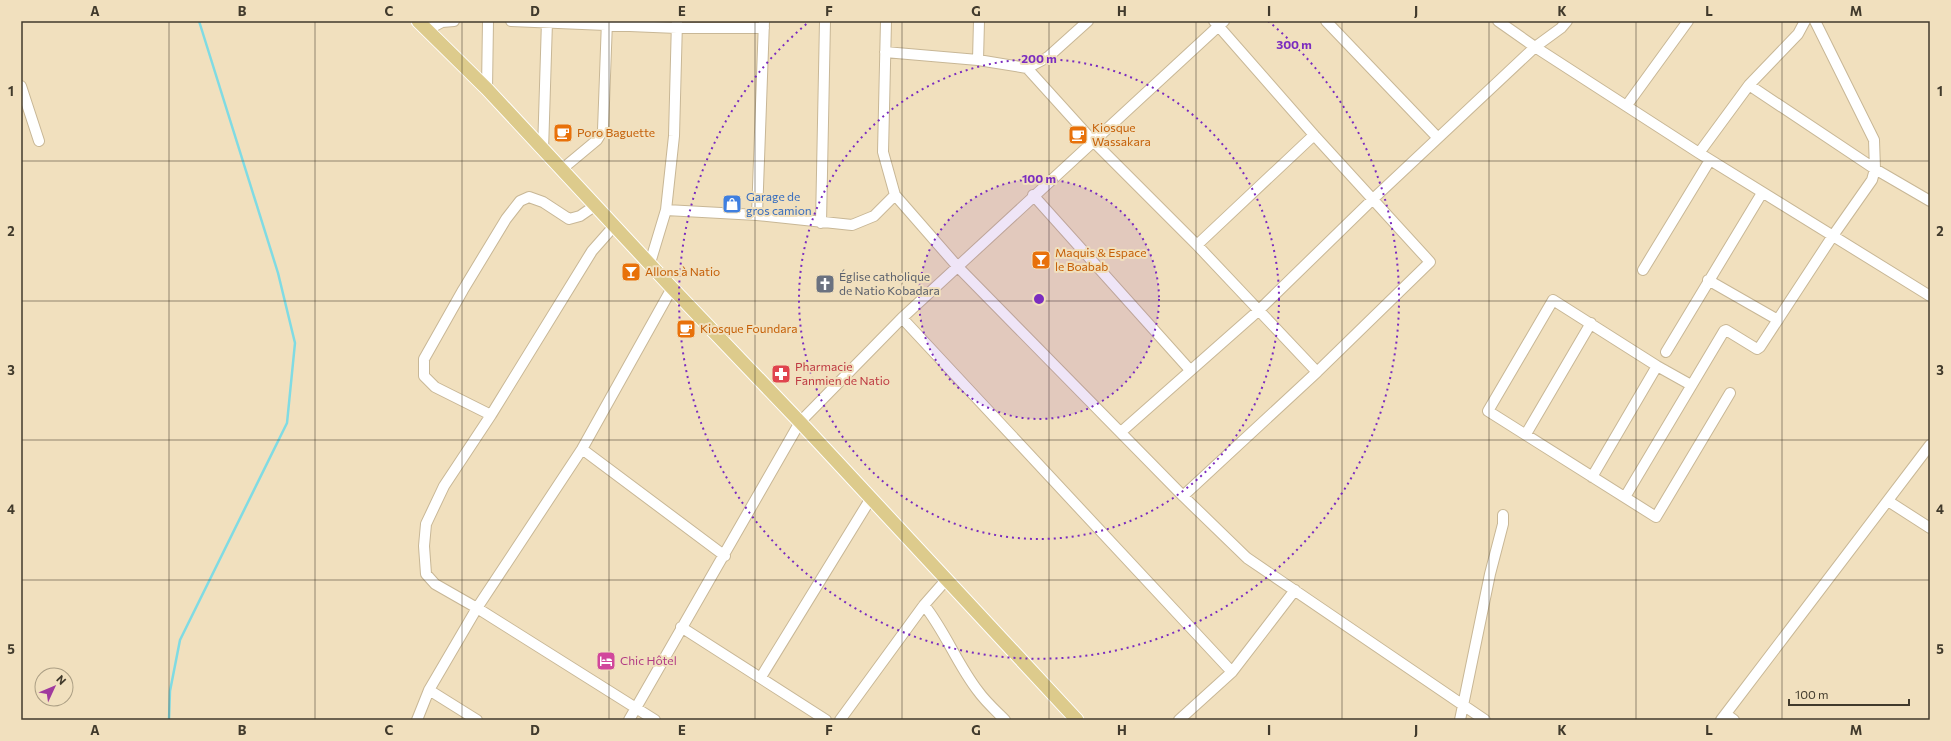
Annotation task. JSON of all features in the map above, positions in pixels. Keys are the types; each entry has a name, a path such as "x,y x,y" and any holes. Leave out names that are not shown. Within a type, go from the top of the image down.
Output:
{"main road":[{"path":"420,24 487,89 543,151 615,225 672,288 800,422 1077,720"}],"street":[{"path":"420,24 454,21"},
{"path":"487,89 488,21"},
{"path":"511,21 764,25 757,215"},
{"path":"821,223 825,21"},
{"path":"886,21 883,152 895,195 957,266 1183,496 1247,558 1485,720"},
{"path":"978,60 979,21"},
{"path":"885,52 978,60 1027,68 1048,57 1088,21"},
{"path":"1326,21 1438,138"},
{"path":"1498,21 1535,47 1627,105 1699,153 1832,237 1930,296"},
{"path":"1121,432 1258,311 1373,199 1535,47 1562,28 1567,21"},
{"path":"1627,105 1688,21"},
{"path":"1699,153 1749,85 1798,34 1805,21"},
{"path":"1625,497 1724,330 1757,349 1760,347 1832,237 1872,180 1875,169 1874,140 1816,21"},
{"path":"543,151 547,22"},
{"path":"561,170 597,140 603,130 607,22"},
{"path":"629,720 681,627 725,556 800,422 902,318 1219,22 1314,135 1430,262 1317,372 1183,496"},
{"path":"650,263 666,210 674,136 677,24"},
{"path":"1027,68 1093,140 1197,245 1317,372"},
{"path":"1749,85 1875,169 1930,201"},
{"path":"21,86 38,141"},
{"path":"1197,245 1314,135"},
{"path":"1643,270 1710,160"},
{"path":"1666,352 1708,280 1762,193"},
{"path":"666,210 757,215 821,223 852,225 874,216 895,195"},
{"path":"1033,195 1190,370"},
{"path":"491,414 434,387 424,376 424,359 462,290 506,219 520,201 529,197 543,202 569,219 580,216 596,205"},
{"path":"615,225 592,251 491,414 444,486 426,524 424,546 426,574 435,584 477,608 655,720"},
{"path":"1708,280 1778,320"},
{"path":"418,720 429,690 477,608 582,450 672,288"},
{"path":"1691,385 1656,366 1553,300 1488,411 1656,517 1730,393"},
{"path":"902,318 1232,672"},
{"path":"1526,434 1591,323"},
{"path":"1592,477 1656,366"},
{"path":"1727,718 1930,445"},
{"path":"582,450 725,556"},
{"path":"761,678 871,498"},
{"path":"1888,501 1930,528"},
{"path":"1460,720 1462,704 1503,524 1503,515"},
{"path":"840,720 924,605 946,580"},
{"path":"1179,720 1232,672 1295,590"},
{"path":"924,605 935,619 978,692 1005,720"},
{"path":"681,627 826,720"},
{"path":"429,690 477,720"}],"waterway":[{"path":"169,720 170,691 180,640 287,423 295,343 278,273 199,21"}],"place":[{"name":"Poro Baguette","path":"563,133"},
{"name":"Kiosque Wassakara","path":"1078,135"},
{"name":"Garage de gros camion","path":"732,204"},
{"name":"Maquis & Espace le Boabab","path":"1041,260"},
{"name":"Allons à Natio","path":"631,272"},
{"name":"Église catholique de Natio Kobadara","path":"825,284"},
{"name":"Kiosque Foundara","path":"686,329"},
{"name":"Pharmacie Fanmien de Natio","path":"781,374"},
{"name":"Chic Hôtel","path":"606,661"}]}
